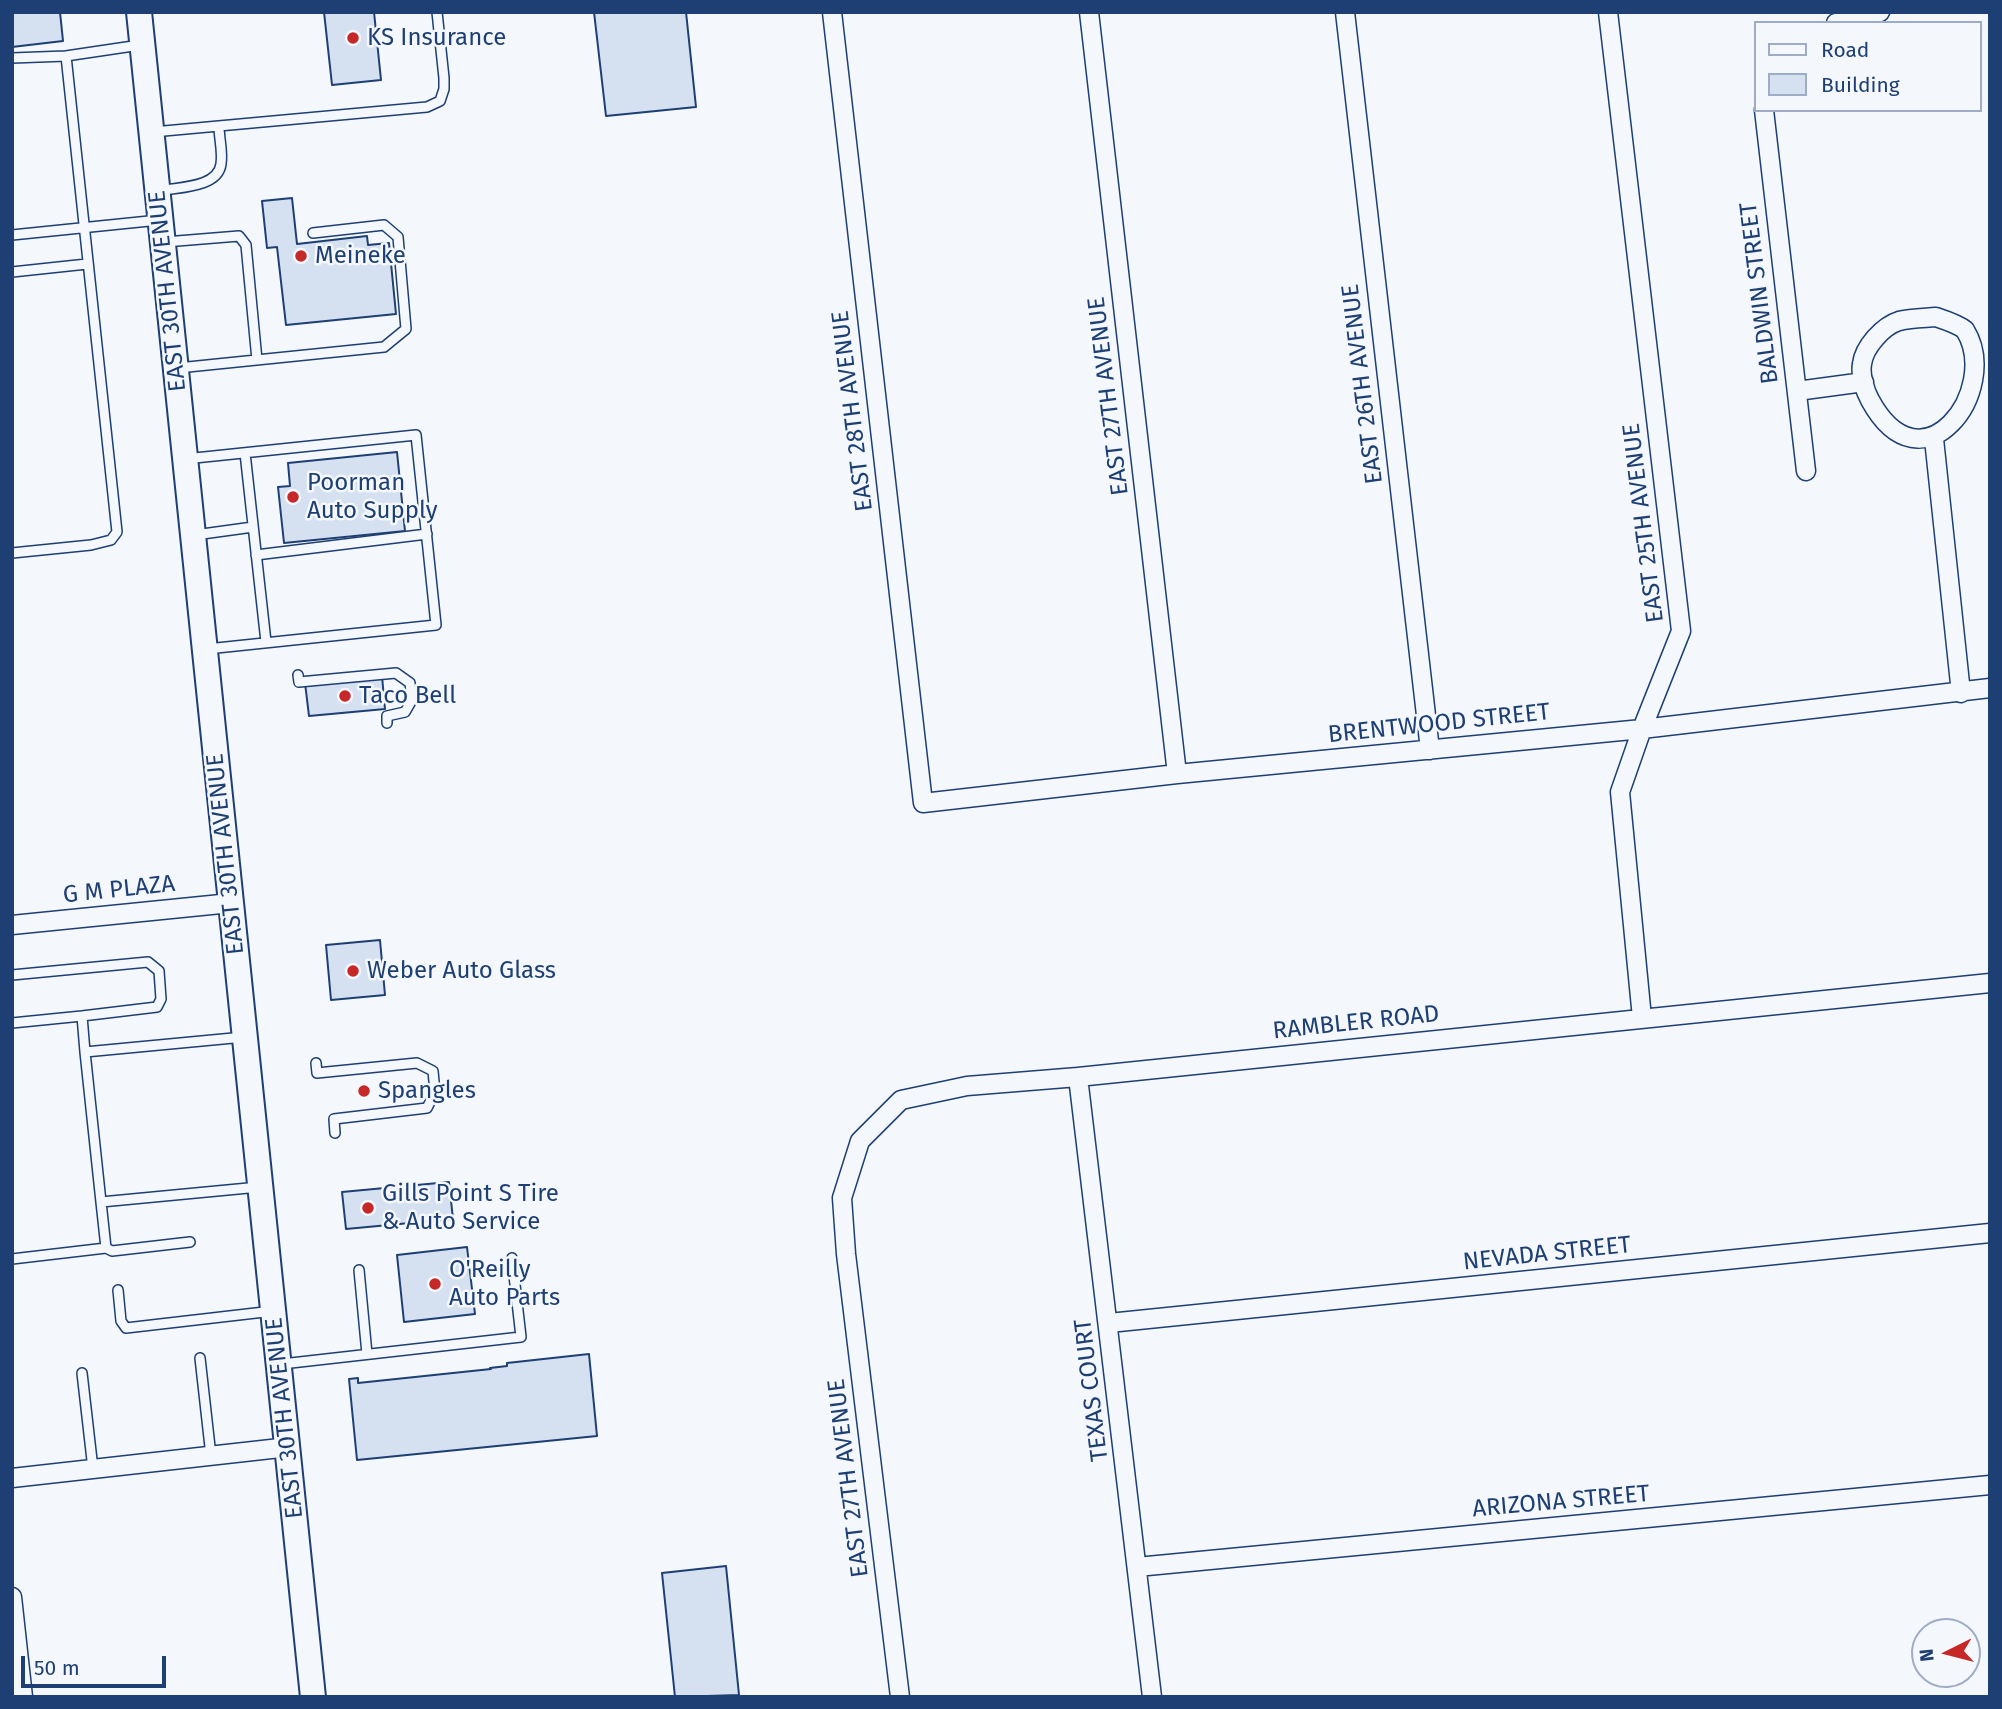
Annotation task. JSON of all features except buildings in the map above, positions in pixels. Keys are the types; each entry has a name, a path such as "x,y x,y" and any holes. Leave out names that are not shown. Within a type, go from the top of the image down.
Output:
{"main road":[{"name":"EAST 30TH AVENUE","path":"139,12 313,1697"}],"street":[{"name":"EAST 28TH AVENUE","path":"832,12 923,803"},
{"name":"EAST 27TH AVENUE","path":"1089,12 1177,774"},
{"name":"EAST 26TH AVENUE","path":"1345,12 1430,750"},
{"name":"EAST 25TH AVENUE","path":"1608,12 1681,631 1620,792 1642,1018"},
{"path":"1851,21 1866,19 1880,12"},
{"name":"BALDWIN STREET","path":"1763,112 1806,471"},
{"path":"1936,317 1964,328 1981,354 1982,384 1968,413 1950,432 1934,439 1898,433 1878,416 1866,393 1862,364 1875,335 1897,321 1936,317"},
{"path":"1797,391 1864,382"},
{"path":"1934,439 1961,693"},
{"name":"BRENTWOOD STREET","path":"923,803 1177,774 1642,729 1990,688"},
{"name":"G M PLAZA","path":"12,925 231,903"},
{"name":"RAMBLER ROAD","path":"846,1254 842,1198 860,1141 901,1100 967,1086 1078,1077 1990,983"},
{"name":"TEXAS COURT","path":"1078,1077 1152,1697"},
{"name":"NEVADA STREET","path":"1109,1323 1990,1233"},
{"name":"EAST 27TH AVENUE","path":"846,1254 900,1697"},
{"path":"12,1478 289,1447"},
{"name":"ARIZONA STREET","path":"1137,1567 1990,1485"},
{"path":"12,1597 23,1697"}],"lane":[{"path":"152,133 427,107 440,101 444,89 437,12"},
{"path":"12,58 66,56 142,45"},
{"path":"12,553 91,545 111,540 117,532 66,56"},
{"path":"158,191 208,182 215,177 222,163 219,126"},
{"path":"176,368 384,347 406,329 398,237 384,225 313,233"},
{"path":"12,235 84,228 239,236 246,245 257,360"},
{"path":"12,272 88,264"},
{"path":"185,459 416,435 427,534 436,625 205,650"},
{"path":"245,453 266,642"},
{"path":"193,535 253,527"},
{"path":"256,555 427,534"},
{"path":"298,675 299,682 396,673 410,683 412,700 405,712 387,716 387,723"},
{"path":"12,975 148,962 159,971 161,999 157,1007 12,1023"},
{"path":"82,1016 106,1248"},
{"path":"85,1052 245,1037"},
{"path":"316,1063 317,1073 417,1063 433,1071 435,1092 427,1108 334,1119 335,1133"},
{"path":"101,1202 261,1187"},
{"path":"12,1259 190,1242"},
{"path":"280,1364 521,1337 512,1258"},
{"path":"359,1270 367,1354"},
{"path":"118,1290 121,1321 126,1328 274,1311"},
{"path":"200,1357 211,1456"},
{"path":"82,1373 93,1469"}],"place":[{"name":"KS Insurance","path":"353,38"},
{"name":"Meineke","path":"301,256"},
{"name":"Poorman Auto Supply","path":"293,497"},
{"name":"Taco Bell","path":"345,696"},
{"name":"Weber Auto Glass","path":"353,971"},
{"name":"Spangles","path":"364,1091"},
{"name":"Gills Point S Tire & Auto Service","path":"368,1208"},
{"name":"O'Reilly Auto Parts","path":"435,1284"}]}
